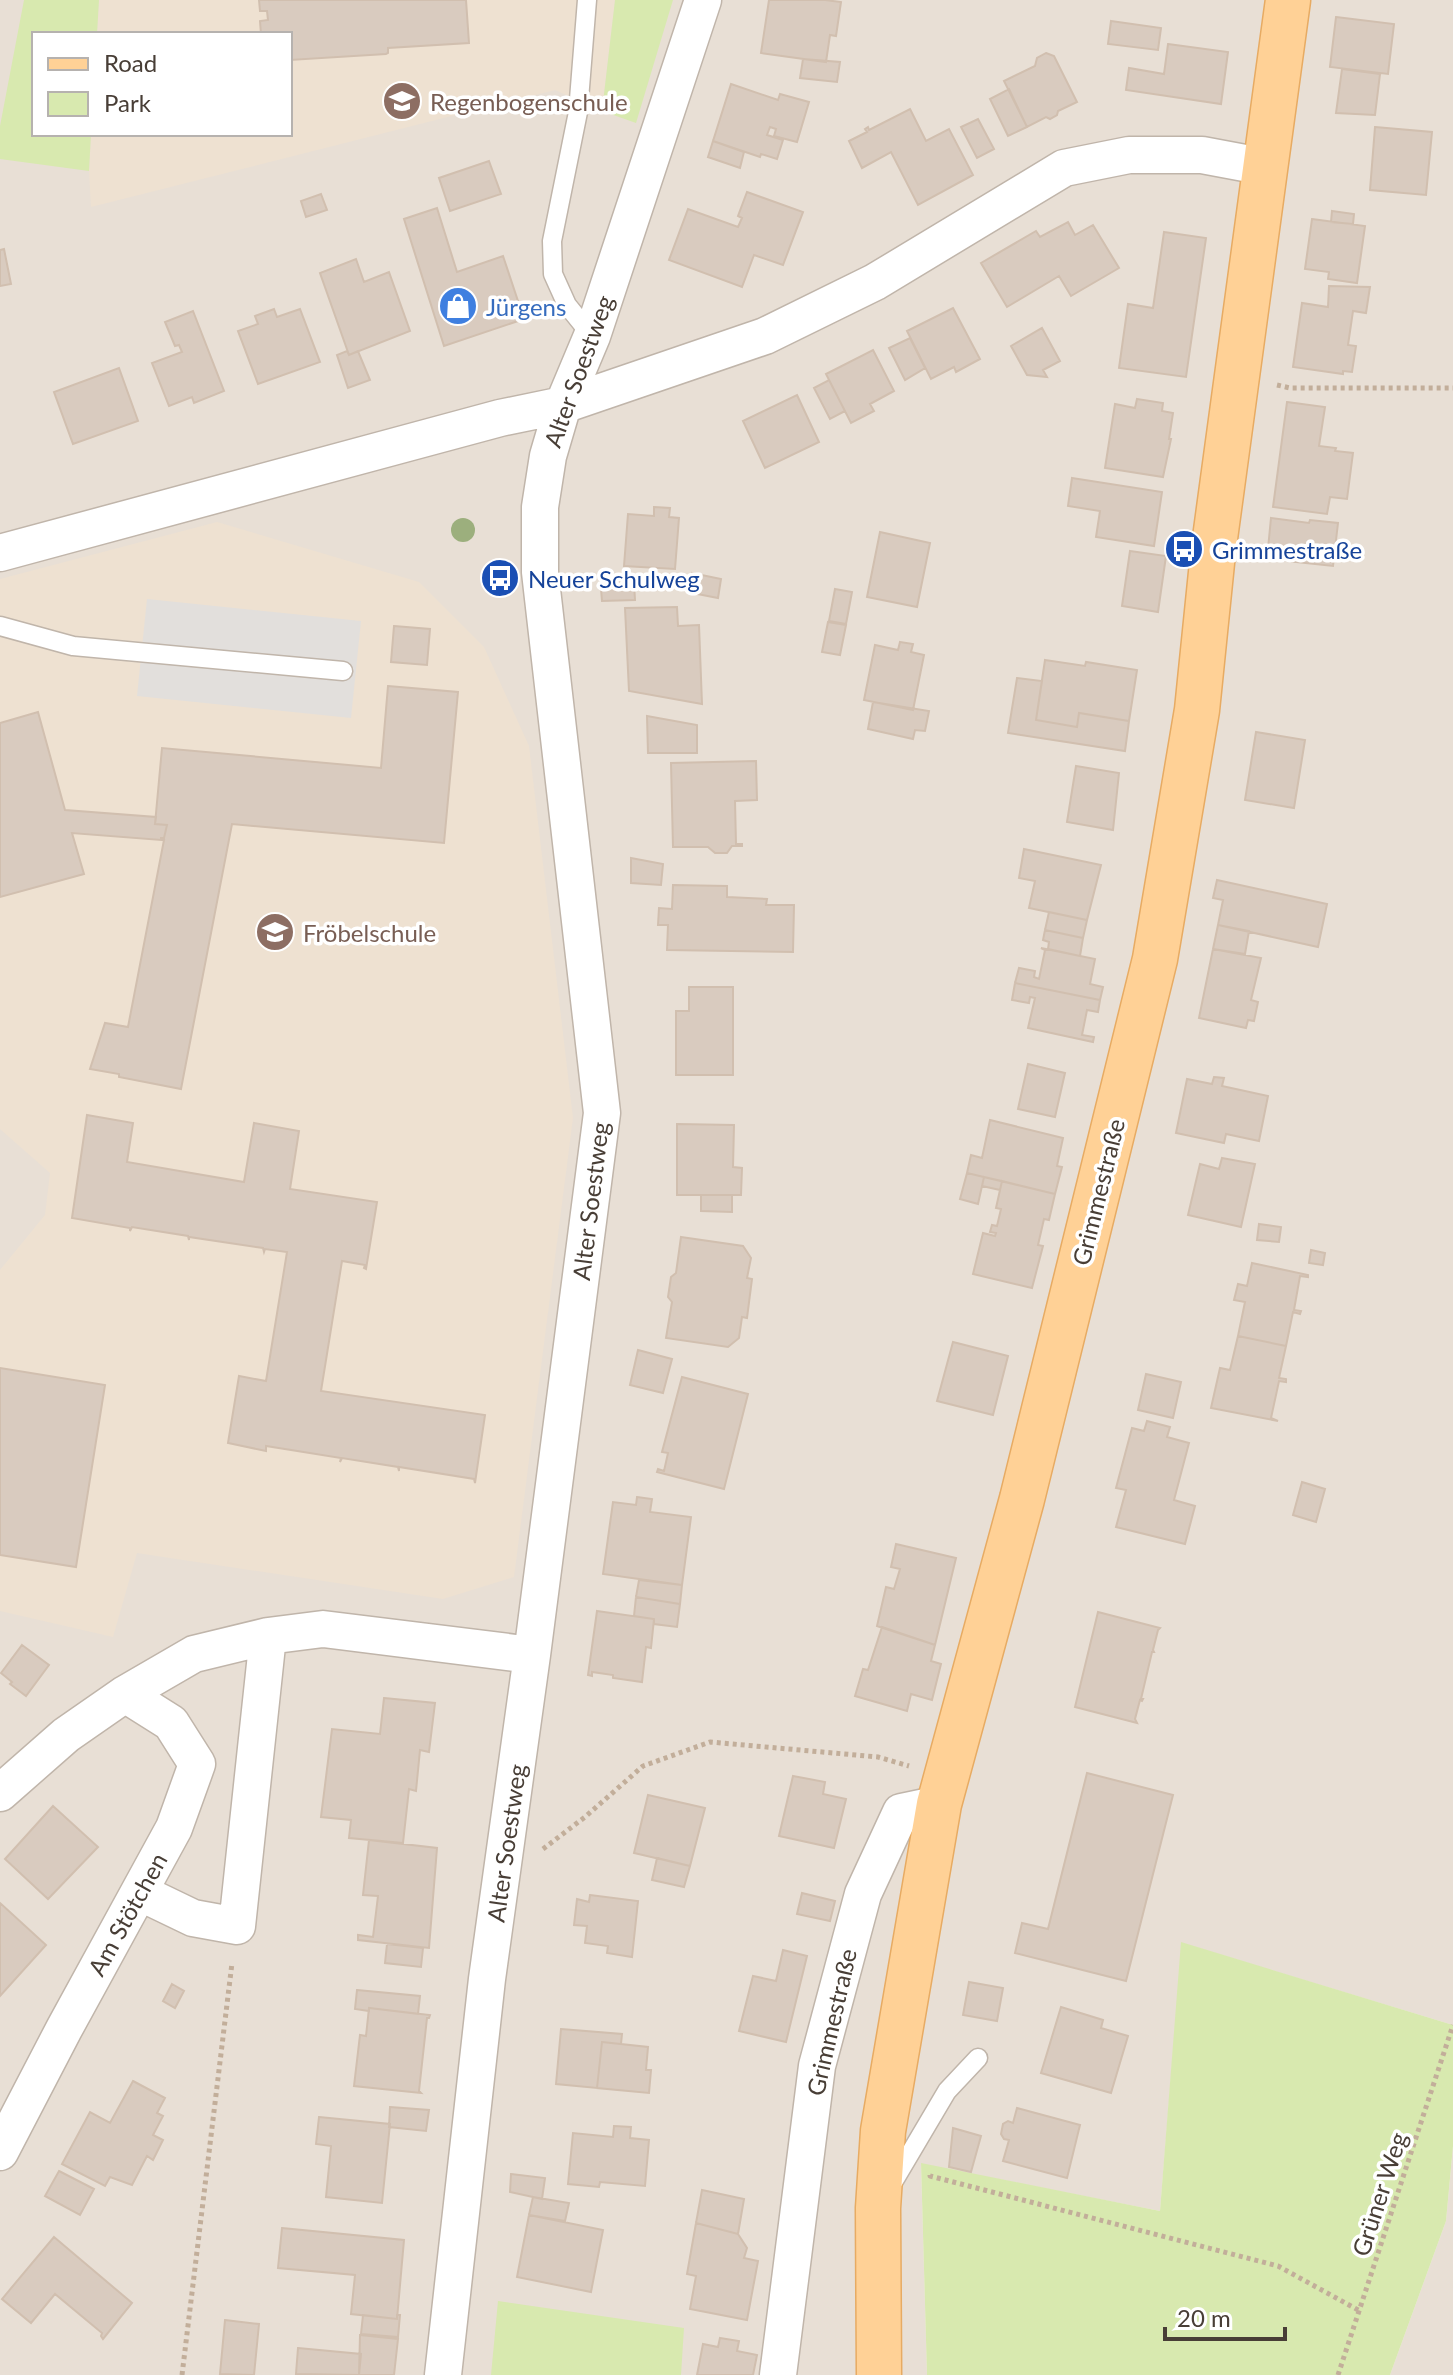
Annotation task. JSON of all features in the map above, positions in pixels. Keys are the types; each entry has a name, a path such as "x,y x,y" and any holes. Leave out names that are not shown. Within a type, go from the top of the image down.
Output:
{"main road":[{"name":"Grimmestraße","path":"879,2375 878,2208 883,2131 939,1804 1022,1499 1155,959 1197,710 1213,553 1288,0"}],"street":[{"name":"Alter Soestweg","path":"443,2375 487,1979 602,1113 540,572 540,507 548,456 563,405 592,336 703,0"},
{"path":"0,553 500,418 563,405 765,336 875,282 1064,168 1129,155 1202,155 1266,167"},
{"path":"0,1793 66,1735 125,1694 194,1654 268,1636 323,1629 532,1655"},
{"path":"139,1892 193,1918 237,1926 268,1636"},
{"name":"Am Stötchen","path":"0,2152 174,1828 197,1764 171,1723 125,1694"},
{"name":"Grimmestraße","path":"778,2375 817,2066 863,1894 901,1812 939,1804"}],"lane":[{"path":"587,0 578,112 552,241 553,274 567,305 592,336"},
{"path":"0,626 73,646 343,671"},
{"path":"878,2208 947,2091 978,2058"}],"path":[{"path":"1290,388 1453,388"},
{"path":"585,1817 643,1766 710,1742 878,1757"},
{"path":"182,2375 237,1926"},
{"name":"Grüner Weg","path":"1338,2375 1453,2025"},
{"path":"925,2127 930,2176 1278,2266 1360,2311"}],"shaded area":[{"path":"0,0 1453,0 1453,2025 1182,1943 1160,2211 921,2164 927,2375 0,2375"},
{"name":"Regenbogenschule","path":"99,0 615,0 602,111 555,90 91,207 91,136 292,136 292,32 97,32"},
{"name":"Fröbelschule","path":"217,522 419,582 484,647 529,746 573,1118 514,1577 443,1599 137,1553 113,1637 0,1611 0,1270 45,1215 50,1173 0,1129 0,579"},
{"path":"147,599 361,621 351,718 137,696"},
{"path":"1453,2146 1453,2375 1390,2375 1446,2221"}],"green space":[{"path":"24,0 99,0 97,32 32,32 32,136 91,136 89,171 0,159 0,126"},
{"path":"615,0 673,0 636,123 602,111"},
{"path":"1181,1942 1453,2025 1453,2146 1446,2221 1390,2375 927,2375 921,2163 1160,2211"},
{"path":"498,2301 684,2328 681,2375 491,2375"}],"building":[{"path":"259,0 466,0 469,43 388,48 386,54 292,60 292,32 261,32 260,21 268,20 267,11 260,11"},
{"path":"769,0 841,2 836,36 830,35 826,62 761,53"},
{"path":"1336,17 1394,24 1388,74 1330,67"},
{"path":"1111,21 1161,28 1158,50 1108,44"},
{"path":"1168,44 1228,52 1221,104 1126,90 1129,68 1164,74"},
{"path":"1046,53 1054,56 1077,102 1058,111 1050,119 1046,117 1027,127 1004,81 1035,66 1037,58"},
{"path":"803,59 840,62 837,82 800,78"},
{"path":"1342,69 1380,74 1375,115 1336,113"},
{"path":"731,84 778,100 780,94 809,102 797,142 774,136 776,129 770,127 767,135 783,140 777,159 761,154 760,157 713,141"},
{"path":"1009,89 1027,127 1008,136 990,99"},
{"path":"910,109 926,141 949,129 973,175 918,205 891,152 862,168 849,141 867,132 865,129 868,127 869,130"},
{"path":"978,119 994,149 977,158 961,127"},
{"path":"1375,127 1432,132 1426,195 1370,190"},
{"path":"713,141 744,152 740,168 708,157"},
{"path":"489,161 501,194 450,211 439,178"},
{"path":"747,192 803,212 783,265 754,255 742,287 669,260 688,209 738,227 742,218 738,216"},
{"path":"321,194 327,210 306,217 301,201"},
{"path":"437,208 457,272 503,256 524,319 444,346 404,219"},
{"path":"1332,211 1354,214 1353,224 1331,222"},
{"path":"1312,219 1365,226 1357,283 1328,279 1329,272 1305,269"},
{"path":"1068,222 1075,235 1093,225 1119,268 1071,296 1059,276 1007,307 981,263 1036,231 1040,237"},
{"path":"1164,232 1206,238 1186,377 1119,368 1128,304 1153,308"},
{"path":"4,249 11,284 0,286 0,250"},
{"path":"356,259 364,282 389,272 410,331 349,355 320,273"},
{"path":"1329,286 1370,287 1366,313 1353,311 1348,345 1356,346 1352,372 1343,371 1343,374 1293,367 1302,303 1328,307"},
{"path":"953,308 980,359 956,372 954,367 931,379 907,331"},
{"path":"274,309 277,317 300,309 320,362 258,384 238,331 258,324 255,316"},
{"path":"193,311 224,391 194,403 192,397 169,406 152,363 182,352 179,345 175,346 165,322"},
{"path":"1042,328 1060,361 1043,370 1047,377 1027,375 1011,346"},
{"path":"910,338 925,368 905,380 889,348"},
{"path":"873,350 894,391 870,404 874,411 851,423 826,374"},
{"path":"347,351 349,355 358,351 370,380 348,388 337,355"},
{"path":"119,368 138,421 73,444 54,392"},
{"path":"829,380 845,411 830,419 814,388"},
{"path":"797,395 819,442 765,468 743,421"},
{"path":"1137,399 1163,403 1162,411 1173,413 1163,477 1105,468 1115,404 1135,408"},
{"path":"1287,402 1325,407 1319,446 1353,453 1347,499 1330,497 1327,514 1273,507"},
{"path":"1072,478 1162,492 1154,546 1096,537 1100,511 1068,506"},
{"path":"654,507 670,508 669,517 679,518 675,569 624,566 628,514 654,516"},
{"path":"1271,518 1338,523 1333,566 1267,559"},
{"path":"880,532 930,543 917,607 867,597"},
{"path":"1130,551 1166,556 1158,612 1122,606"},
{"path":"692,573 721,579 718,598 687,592"},
{"path":"600,576 634,583 635,600 602,601"},
{"path":"835,589 852,592 846,624 829,621"},
{"path":"677,607 678,626 699,625 702,704 629,691 625,608"},
{"path":"828,622 846,625 840,655 822,652"},
{"path":"394,626 430,629 427,665 391,662"},
{"path":"900,642 913,644 911,652 924,655 913,710 864,700 875,645 898,650"},
{"path":"1045,660 1085,666 1086,662 1137,670 1129,721 1079,713 1077,727 1036,720"},
{"path":"1017,678 1042,681 1036,720 1077,727 1079,713 1129,721 1125,751 1008,733"},
{"path":"388,686 458,692 444,843 232,824 181,1089 90,1069 105,1023 128,1027 164,840 161,838 164,838 167,825 155,824 162,748 381,768"},
{"path":"873,702 929,711 925,731 915,730 913,739 868,729"},
{"path":"38,712 65,810 156,817 155,824 167,825 161,840 72,833 84,874 0,897 0,723"},
{"path":"647,716 697,725 697,753 648,753"},
{"path":"1256,732 1305,740 1294,808 1245,800"},
{"path":"756,761 757,800 735,801 736,844 742,846 732,846 727,853 715,853 708,847 673,847 671,763"},
{"path":"1076,766 1119,773 1113,830 1067,822"},
{"path":"1024,849 1101,865 1087,920 1029,908 1035,881 1019,878"},
{"path":"631,858 663,864 661,885 631,883"},
{"path":"1217,880 1327,904 1318,947 1218,925 1223,900 1213,898"},
{"path":"673,885 727,886 727,897 767,899 766,905 794,905 793,952 667,950 668,925 658,925 659,908 672,909"},
{"path":"1049,912 1087,920 1083,938 1045,930"},
{"path":"1218,925 1249,931 1245,954 1213,949"},
{"path":"1045,930 1083,938 1080,956 1048,949 1049,942 1043,940"},
{"path":"1041,948 1095,959 1090,984 1103,987 1100,1000 1015,983 1019,968 1035,971 1034,977 1039,979 1045,950"},
{"path":"1213,949 1261,958 1251,1000 1258,1002 1254,1021 1248,1020 1246,1028 1199,1018"},
{"path":"1015,983 1100,1000 1098,1012 1087,1010 1082,1035 1094,1037 1093,1042 1028,1028 1035,998 1030,997 1029,1003 1012,1000"},
{"path":"689,987 733,987 733,1075 676,1075 676,1011 689,1011"},
{"path":"1028,1064 1065,1073 1055,1117 1018,1109"},
{"path":"1214,1077 1224,1078 1222,1086 1268,1096 1259,1141 1226,1134 1224,1143 1176,1133 1187,1079 1212,1084"},
{"path":"87,1115 133,1123 127,1162 244,1182 254,1123 299,1131 290,1189 377,1202 366,1269 365,1265 342,1261 321,1391 485,1415 475,1483 474,1479 399,1467 399,1471 398,1467 342,1458 340,1462 341,1458 266,1446 266,1451 228,1443 239,1376 266,1381 287,1252 265,1249 264,1252 263,1248 189,1237 189,1240 188,1236 132,1227 130,1231 130,1228 72,1218"},
{"path":"990,1120 1063,1138 1057,1166 1062,1167 1055,1194 967,1173 971,1155 982,1158"},
{"path":"677,1124 734,1125 733,1167 742,1168 741,1195 677,1195"},
{"path":"1222,1158 1255,1164 1241,1227 1188,1215 1200,1164 1219,1169"},
{"path":"967,1173 984,1177 978,1204 960,1199"},
{"path":"984,1177 1002,1181 1000,1190 982,1186"},
{"path":"1002,1181 1055,1194 1049,1220 1044,1219 1038,1245 1043,1246 1032,1288 973,1274 983,1233 995,1236 996,1233 990,1232 992,1225 997,1226 1001,1209 996,1208"},
{"path":"701,1195 732,1195 732,1212 701,1211"},
{"path":"1259,1224 1281,1227 1279,1242 1257,1240"},
{"path":"681,1237 743,1246 751,1258 747,1278 752,1279 747,1318 742,1317 739,1338 728,1347 666,1338 672,1302 668,1297 671,1277 676,1273"},
{"path":"1311,1250 1325,1253 1323,1265 1309,1263"},
{"path":"1252,1263 1308,1275 1300,1276 1294,1310 1301,1311 1300,1314 1293,1312 1286,1346 1238,1336 1245,1302 1234,1300 1238,1284 1247,1286"},
{"path":"1238,1336 1286,1346 1279,1378 1286,1379 1286,1382 1279,1381 1271,1418 1278,1421 1211,1408 1220,1368 1230,1370"},
{"path":"953,1342 1008,1356 993,1415 937,1401"},
{"path":"638,1350 672,1359 663,1393 630,1385"},
{"path":"0,1368 105,1385 76,1567 0,1555"},
{"path":"1146,1374 1181,1382 1173,1418 1138,1410"},
{"path":"682,1377 748,1394 724,1489 657,1472 658,1469 664,1471 668,1453 662,1452"},
{"path":"1147,1421 1170,1427 1167,1437 1189,1443 1174,1500 1195,1506 1185,1544 1116,1527 1126,1490 1116,1488 1132,1428 1144,1431"},
{"path":"1302,1482 1325,1489 1316,1522 1293,1515"},
{"path":"637,1497 652,1499 650,1512 691,1517 682,1585 603,1574 613,1502 636,1505"},
{"path":"896,1544 956,1558 935,1645 877,1626 886,1587 894,1589 900,1569 891,1567"},
{"path":"639,1580 682,1585 680,1604 636,1597"},
{"path":"636,1597 680,1604 677,1627 654,1624 654,1619 634,1616"},
{"path":"597,1611 654,1619 651,1648 646,1647 642,1682 592,1672 592,1676 588,1675"},
{"path":"1098,1612 1160,1628 1143,1699 1140,1700 1135,1719 1137,1723 1075,1707"},
{"path":"882,1627 935,1645 931,1661 941,1664 932,1700 911,1694 907,1711 855,1696 863,1669 868,1670"},
{"path":"22,1645 49,1665 26,1696 1,1673"},
{"path":"384,1698 435,1703 429,1752 420,1750 416,1791 409,1789 403,1843 349,1838 351,1820 321,1817 332,1729 380,1734"},
{"path":"1087,1773 1173,1795 1126,1981 1015,1953 1022,1923 1048,1929"},
{"path":"793,1776 825,1782 823,1794 846,1799 834,1848 779,1836"},
{"path":"648,1795 705,1808 690,1866 634,1853"},
{"path":"53,1806 98,1847 48,1899 5,1859"},
{"path":"369,1840 437,1848 429,1948 358,1940 358,1935 373,1937 378,1896 363,1895"},
{"path":"657,1858 690,1866 684,1887 652,1880"},
{"path":"802,1893 835,1901 830,1921 797,1914"},
{"path":"590,1895 638,1901 632,1957 607,1953 608,1946 585,1943 587,1926 574,1925 577,1899 589,1902"},
{"path":"0,1903 46,1945 0,1996"},
{"path":"387,1944 423,1948 421,1967 385,1963"},
{"path":"783,1950 807,1956 786,2042 739,2031 753,1976 776,1981"},
{"path":"969,1982 1003,1988 997,2021 963,2015"},
{"path":"172,1984 184,1991 175,2008 163,2001"},
{"path":"357,1990 420,1996 418,2014 355,2009"},
{"path":"1061,2007 1103,2020 1101,2028 1128,2036 1111,2093 1041,2073"},
{"path":"369,2008 430,2015 427,2018 421,2093 354,2086 360,2035 366,2036"},
{"path":"561,2029 622,2034 621,2044 602,2042 597,2088 556,2084"},
{"path":"602,2042 648,2047 646,2070 651,2070 649,2093 597,2088"},
{"path":"133,2081 165,2098 157,2113 163,2116 153,2135 163,2140 153,2160 147,2156 132,2185 110,2177 105,2186 62,2164 90,2112 110,2123"},
{"path":"390,2107 429,2110 426,2131 389,2127"},
{"path":"1017,2108 1080,2125 1067,2178 1003,2161 1009,2140 1001,2134 1003,2124 1008,2121 1013,2123"},
{"path":"319,2117 390,2124 382,2203 326,2197 331,2146 316,2144"},
{"path":"614,2126 631,2127 630,2138 649,2140 645,2186 600,2182 599,2187 568,2184 573,2133 613,2137"},
{"path":"953,2128 981,2136 971,2172 949,2167"},
{"path":"59,2171 94,2189 80,2215 45,2196"},
{"path":"511,2174 545,2178 542,2199 510,2192"},
{"path":"702,2190 744,2199 738,2234 696,2223"},
{"path":"533,2197 569,2203 565,2221 529,2215"},
{"path":"529,2215 603,2230 591,2292 517,2277"},
{"path":"696,2223 738,2234 747,2248 744,2258 758,2261 747,2320 690,2309 696,2276 687,2274"},
{"path":"282,2228 404,2240 397,2319 351,2314 355,2275 278,2268"},
{"path":"54,2237 132,2303 103,2339 102,2333 55,2294 31,2323 2,2299"},
{"path":"363,2315 397,2319 400,2315 398,2337 361,2334"},
{"path":"225,2320 259,2324 254,2375 220,2374"},
{"path":"360,2335 398,2339 394,2375 359,2375"},
{"path":"720,2338 739,2341 737,2351 757,2355 753,2375 697,2375 703,2344 718,2347"},
{"path":"298,2348 361,2354 359,2375 296,2374"}],"place":[{"name":"Regenbogenschule","path":"402,101"},
{"name":"Jürgens","path":"458,306"},
{"name":"Grimmestraße","path":"1184,549"},
{"name":"Neuer Schulweg","path":"500,578"},
{"name":"Fröbelschule","path":"275,932"}]}
